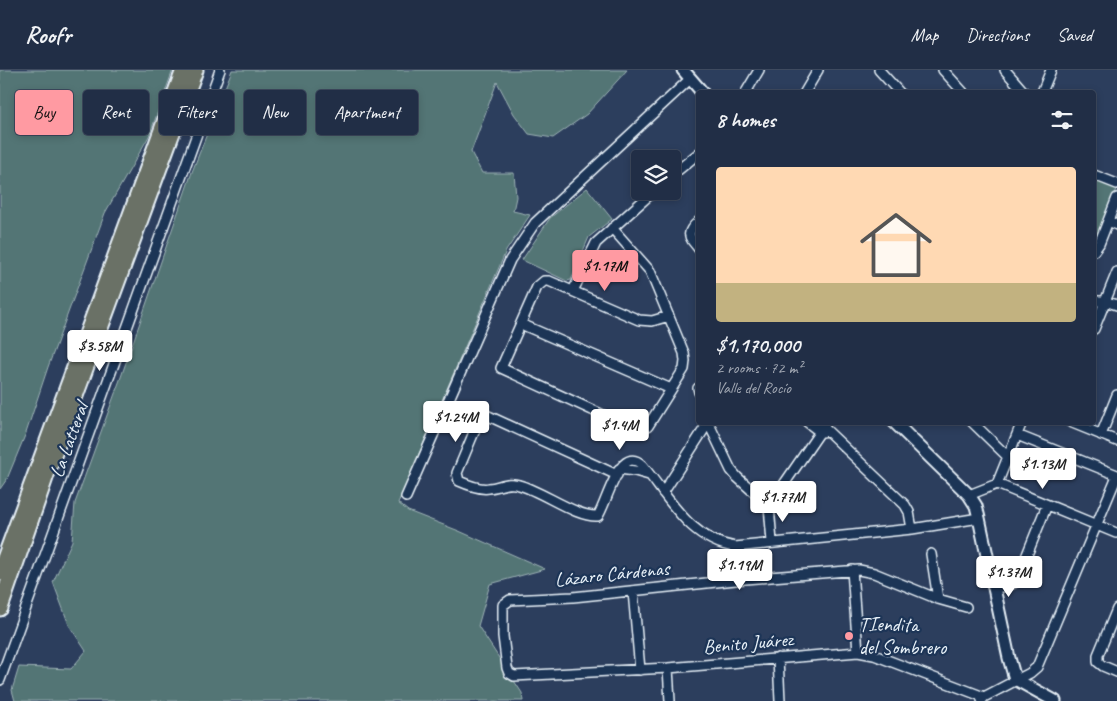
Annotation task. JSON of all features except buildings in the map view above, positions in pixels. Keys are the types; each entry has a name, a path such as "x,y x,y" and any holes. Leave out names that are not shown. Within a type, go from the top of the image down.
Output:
{"highway":[{"path":"0,572 184,70"},
{"path":"0,608 47,472 196,70"}],"street":[{"name":"La Latteral","path":"0,680 220,70"},
{"path":"682,70 700,90"},
{"path":"747,90 759,70"},
{"path":"806,90 818,70"},
{"path":"879,70 897,90"},
{"path":"943,70 961,90"},
{"path":"1004,70 1022,90"},
{"path":"1043,90 1051,70"},
{"path":"406,497 510,260 535,223 690,79"},
{"path":"681,167 696,155"},
{"path":"1096,176 1117,184"},
{"path":"1096,248 1112,223 1117,198"},
{"path":"573,291 596,243 644,200"},
{"path":"696,224 690,229 689,234 696,245"},
{"path":"612,228 650,271 669,316 684,353 684,369 648,426 642,429 629,426 501,368 537,287 544,280 639,320 652,321 669,316"},
{"path":"1096,324 1117,272"},
{"path":"1096,301 1106,301 1117,305"},
{"path":"521,324 671,389"},
{"path":"1101,435 1117,395"},
{"path":"649,475 635,471 618,472 482,414 456,473 459,481 482,488 506,484 520,485 592,516 598,516 618,472 625,462 635,461 642,465 689,524 704,535 727,546 742,547 772,542 912,529 979,518"},
{"path":"663,493 707,425"},
{"path":"709,425 731,470 769,506"},
{"path":"897,425 969,495 976,506 1008,658 1015,679 1055,701"},
{"path":"975,425 1008,457"},
{"path":"997,484 1021,425"},
{"path":"1077,425 1117,441"},
{"path":"772,542 769,506 823,427 905,505 909,512 912,529"},
{"path":"982,699 1015,679 1030,673 1037,667 1117,476 1017,435"},
{"path":"969,495 997,484 1116,533"},
{"path":"993,588 1008,586 1016,582 1047,505"},
{"path":"931,554 938,599"},
{"path":"852,570 858,652"},
{"name":"Lázaro Cárdenas","path":"509,672 503,636 502,612 503,604 506,601 852,570 874,573 938,599 966,607"},
{"path":"632,591 640,670"},
{"path":"1117,609 1098,655 1098,662 1117,672"},
{"name":"Benito Juárez","path":"509,672 514,676 521,676 640,670 858,652 874,655 982,699"},
{"path":"778,658 780,701"},
{"path":"668,668 670,701"}],"green space":[{"path":"0,70 173,70 166,90 159,90 159,108 149,136 105,213 48,367 26,433 7,479 0,489"},
{"path":"232,70 627,70 587,114 553,138 529,134 514,114 497,82 471,152 482,173 514,173 516,197 513,211 530,215 506,251 398,503 408,511 545,569 490,584 478,626 522,693 523,701 15,701 12,690 19,667 71,669 86,651 69,625 53,582 72,541 75,503 207,135 234,135 234,90 224,90"},
{"path":"1096,180 1117,189 1096,241"},
{"path":"587,188 612,219 589,237 571,280 567,281 522,260 550,218"}],"place":[{"name":"TIendita del Sombrero","path":"849,636"}]}
